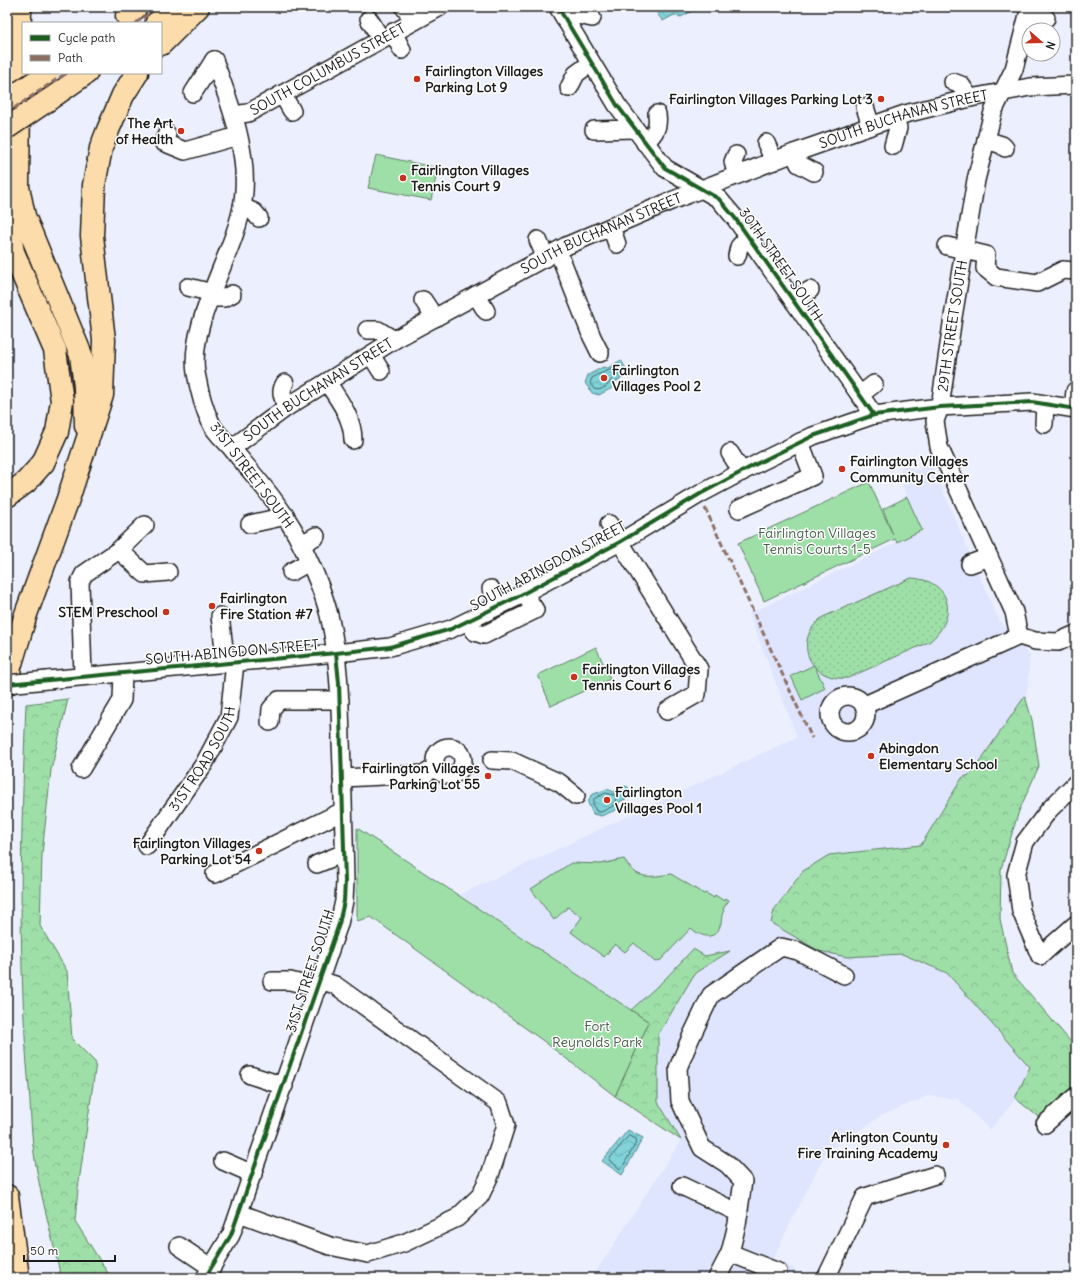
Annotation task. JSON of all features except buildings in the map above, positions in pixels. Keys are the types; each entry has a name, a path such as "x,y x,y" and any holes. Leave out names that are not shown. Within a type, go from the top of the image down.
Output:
{"highway":[{"path":"20,7 18,187 24,216 81,356 85,388 86,424 84,449"},
{"path":"162,43 198,7"},
{"path":"7,684 10,667 26,614 68,498 102,395 104,340 92,236 94,186 101,148 123,95 136,74"},
{"path":"7,219 13,252 55,350 62,401 57,432 43,463 26,482 7,496"},
{"path":"7,1196 18,1278"}],"main road":[{"path":"158,22 180,7"},
{"path":"7,100 46,74"},
{"path":"7,128 86,74"}],"street":[{"path":"404,7 414,22"},
{"name":"SOUTH COLUMBUS STREET","path":"234,115 248,113 440,7"},
{"path":"1029,13 1046,18"},
{"name":"29TH STREET SOUTH","path":"1019,636 1014,612 938,447 935,421 940,407 936,375 965,249 976,180 993,112 1014,69 1029,13"},
{"path":"562,14 592,18"},
{"name":"30TH STREET SOUTH","path":"562,14 617,105 640,136 665,168 719,199 748,236 794,302 825,359 860,394 874,415"},
{"path":"369,19 402,50"},
{"name":"31ST STREET SOUTH","path":"193,93 214,60 234,115 244,178 242,207 212,295 197,345 195,369 200,395 212,425 286,516 308,540 309,562 318,581 329,616 336,653 340,700 344,853 344,900 339,924 231,1235 209,1273"},
{"path":"569,88 576,74 591,63"},
{"path":"953,82 961,85 970,98"},
{"name":"SOUTH BUCHANAN STREET","path":"232,448 287,407 394,340 552,254 611,227 794,153 895,118 970,98 1030,87 1076,85"},
{"path":"282,94 292,111"},
{"path":"866,107 871,126"},
{"path":"594,130 640,136 656,133 659,124 657,114"},
{"path":"892,146 898,128 895,118"},
{"path":"167,134 163,142 183,154 238,136"},
{"path":"986,140 1002,145 1005,148"},
{"path":"766,143 774,161"},
{"path":"794,153 798,164 814,172"},
{"path":"736,155 733,162 737,175"},
{"path":"242,207 254,212 259,218"},
{"path":"611,227 617,244"},
{"path":"737,256 739,247 748,236"},
{"path":"538,240 552,254 600,353"},
{"path":"947,246 986,255 985,268 996,278 1037,283 1063,270 1075,271"},
{"path":"188,287 224,298 232,294"},
{"path":"794,302 810,290"},
{"path":"476,295 486,311"},
{"path":"423,300 435,318"},
{"path":"367,330 378,330 394,340"},
{"path":"372,355 381,371"},
{"path":"327,382 350,420 353,429 353,440"},
{"path":"285,383 282,388 282,397 287,407"},
{"path":"860,394 874,384"},
{"path":"1074,408 1075,391"},
{"name":"SOUTH ABINGDON STREET","path":"7,684 390,647 451,630 620,542 700,494 800,442 874,415 940,407 1032,402 1074,408"},
{"path":"1044,424 1045,404"},
{"path":"739,509 813,476 800,442"},
{"path":"730,453 742,472"},
{"path":"250,524 286,516"},
{"path":"609,524 699,669 696,694 667,711"},
{"path":"83,676 80,582 84,574 119,550 145,525"},
{"path":"119,550 145,574 168,572"},
{"path":"970,564 989,557"},
{"path":"291,572 309,562"},
{"path":"491,589 499,606"},
{"path":"468,621 475,632 484,635 535,610 524,593"},
{"name":"31ST ROAD SOUTH","path":"147,846 204,764 229,717 231,663 220,616"},
{"path":"865,705 1019,636 1036,641 1058,642 1076,634"},
{"path":"81,769 122,700 123,673"},
{"path":"270,722 271,709 279,700 340,700"},
{"path":"492,760 512,761 560,783 576,796"},
{"path":"342,778 425,774 436,767"},
{"path":"1076,783 1049,810 1025,842 1016,875 1021,911 1040,956 1076,924"},
{"path":"215,874 343,811"},
{"path":"317,864 344,853"},
{"path":"717,1278 730,1253 739,1213 743,1181 727,1164 702,1148 680,1101 678,1068 711,995 781,946 798,951 844,975"},
{"path":"239,1213 330,1246 368,1254 404,1243 457,1218 480,1196 490,1175 506,1125 499,1103 335,985 272,981"},
{"path":"250,1074 284,1086"},
{"path":"1045,1124 1076,1096"},
{"path":"223,1161 253,1174"},
{"path":"826,1278 866,1197 935,1175"},
{"path":"682,1186 739,1213"},
{"path":"179,1246 209,1273"},
{"path":"730,1253 778,1272"}],"shaded area":[{"path":"931,463 994,610 1001,622 1030,656 1028,687 1025,696 971,774 962,778 921,845 829,855 847,957 902,954 947,973 1030,1067 1014,1101 990,1130 958,1099 928,1096 883,1115 826,1152 773,1258 796,1270 792,1278 592,1278 681,1140 658,1103 658,1035 695,973 728,951 705,956 692,949 665,979 631,1010 459,895 797,737 749,614 922,530 902,485 907,485 909,483 897,479 903,465 917,470"}],"green space":[{"name":"Fairlington Villages Tennis Court 9","path":"376,155 438,168 431,200 368,188"},
{"name":"Fairlington Villages Tennis Courts 1-5","path":"869,482 893,535 883,509 907,497 922,530 897,542 895,539 764,601 738,543"},
{"path":"911,578 925,580 935,585 943,593 947,602 945,622 939,632 929,642 848,678 834,677 823,673 815,667 809,658 807,647 808,637 813,626 823,617"},
{"name":"Fairlington Villages Tennis Court 6","path":"596,647 610,679 551,706 538,675"},
{"path":"814,665 825,688 802,700 791,676"},
{"path":"1025,696 1032,720 1039,766 1019,811 1001,869 1000,919 1012,973 1076,1048 1076,1088 1042,1120 1015,1098 1030,1067 947,973 902,954 847,957 819,951 771,923 774,910 803,871 829,855 921,845 962,778 971,774"},
{"path":"68,699 51,770 42,854 40,926 67,971 72,1039 96,1063 78,1189 75,1221 111,1278 61,1278 40,1189 35,1160 25,1040 21,944 21,896 26,704"},
{"name":"Fort Reynolds Park","path":"357,828 649,1022 615,1096 542,1040 371,917 357,921"},
{"path":"624,859 634,871 644,876 671,874 704,894 706,893 714,898 715,895 724,901 725,898 729,900 723,909 724,911 718,931 711,936 707,936 694,931 691,928 661,960 655,962 634,943 625,952 615,944 604,957 571,932 582,917 568,907 554,920 531,889 571,863 601,864"},
{"path":"693,949 705,956 730,951 695,973 658,1035 658,1102 681,1140 615,1096 649,1022 631,1010 665,979"}],"water":[{"path":"665,7 697,7 681,17 674,15 663,21 657,14 658,11"},
{"name":"Fairlington Villages Pool 2","path":"621,360 629,374 615,382 614,387 599,395 592,393 585,383 588,375 603,367 608,368"},
{"name":"Fairlington Villages Pool 1","path":"625,786 628,787 631,795 630,797 619,802 616,810 601,816 593,814 588,803 591,795 607,789 614,792"},
{"path":"628,1130 643,1138 622,1175 602,1161"}],"marked path":[{"path":"137,22 158,7"},
{"path":"7,113 65,74"},
{"path":"705,508 812,738"}],"cycle path":[{"path":"558,7 617,105 665,168 719,199 735,218 874,415"},
{"path":"7,684 390,647 451,629 515,598 620,542 700,494 813,436 874,415 940,407 1032,402 1076,409"},
{"path":"205,1278 231,1235 339,924 344,901 345,881 339,683 336,653"}],"place":[{"name":"Fairlington Villages Parking Lot 9","path":"417,79"},
{"name":"Fairlington Villages Parking Lot 3","path":"881,99"},
{"name":"The Art of Health","path":"181,131"},
{"name":"Fairlington Villages Tennis Court 9","path":"403,178"},
{"name":"Fairlington Villages Pool 2","path":"604,378"},
{"name":"Fairlington Villages Community Center","path":"842,469"},
{"name":"Fairlington Fire Station #7","path":"212,606"},
{"name":"STEM Preschool","path":"166,612"},
{"name":"Fairlington Villages Tennis Court 6","path":"574,677"},
{"name":"Abingdon Elementary School","path":"871,756"},
{"name":"Fairlington Villages Parking Lot 55","path":"488,776"},
{"name":"Fairlington Villages Pool 1","path":"607,800"},
{"name":"Fairlington Villages Parking Lot 54","path":"259,851"},
{"name":"Arlington County Fire Training Academy","path":"946,1145"}]}
